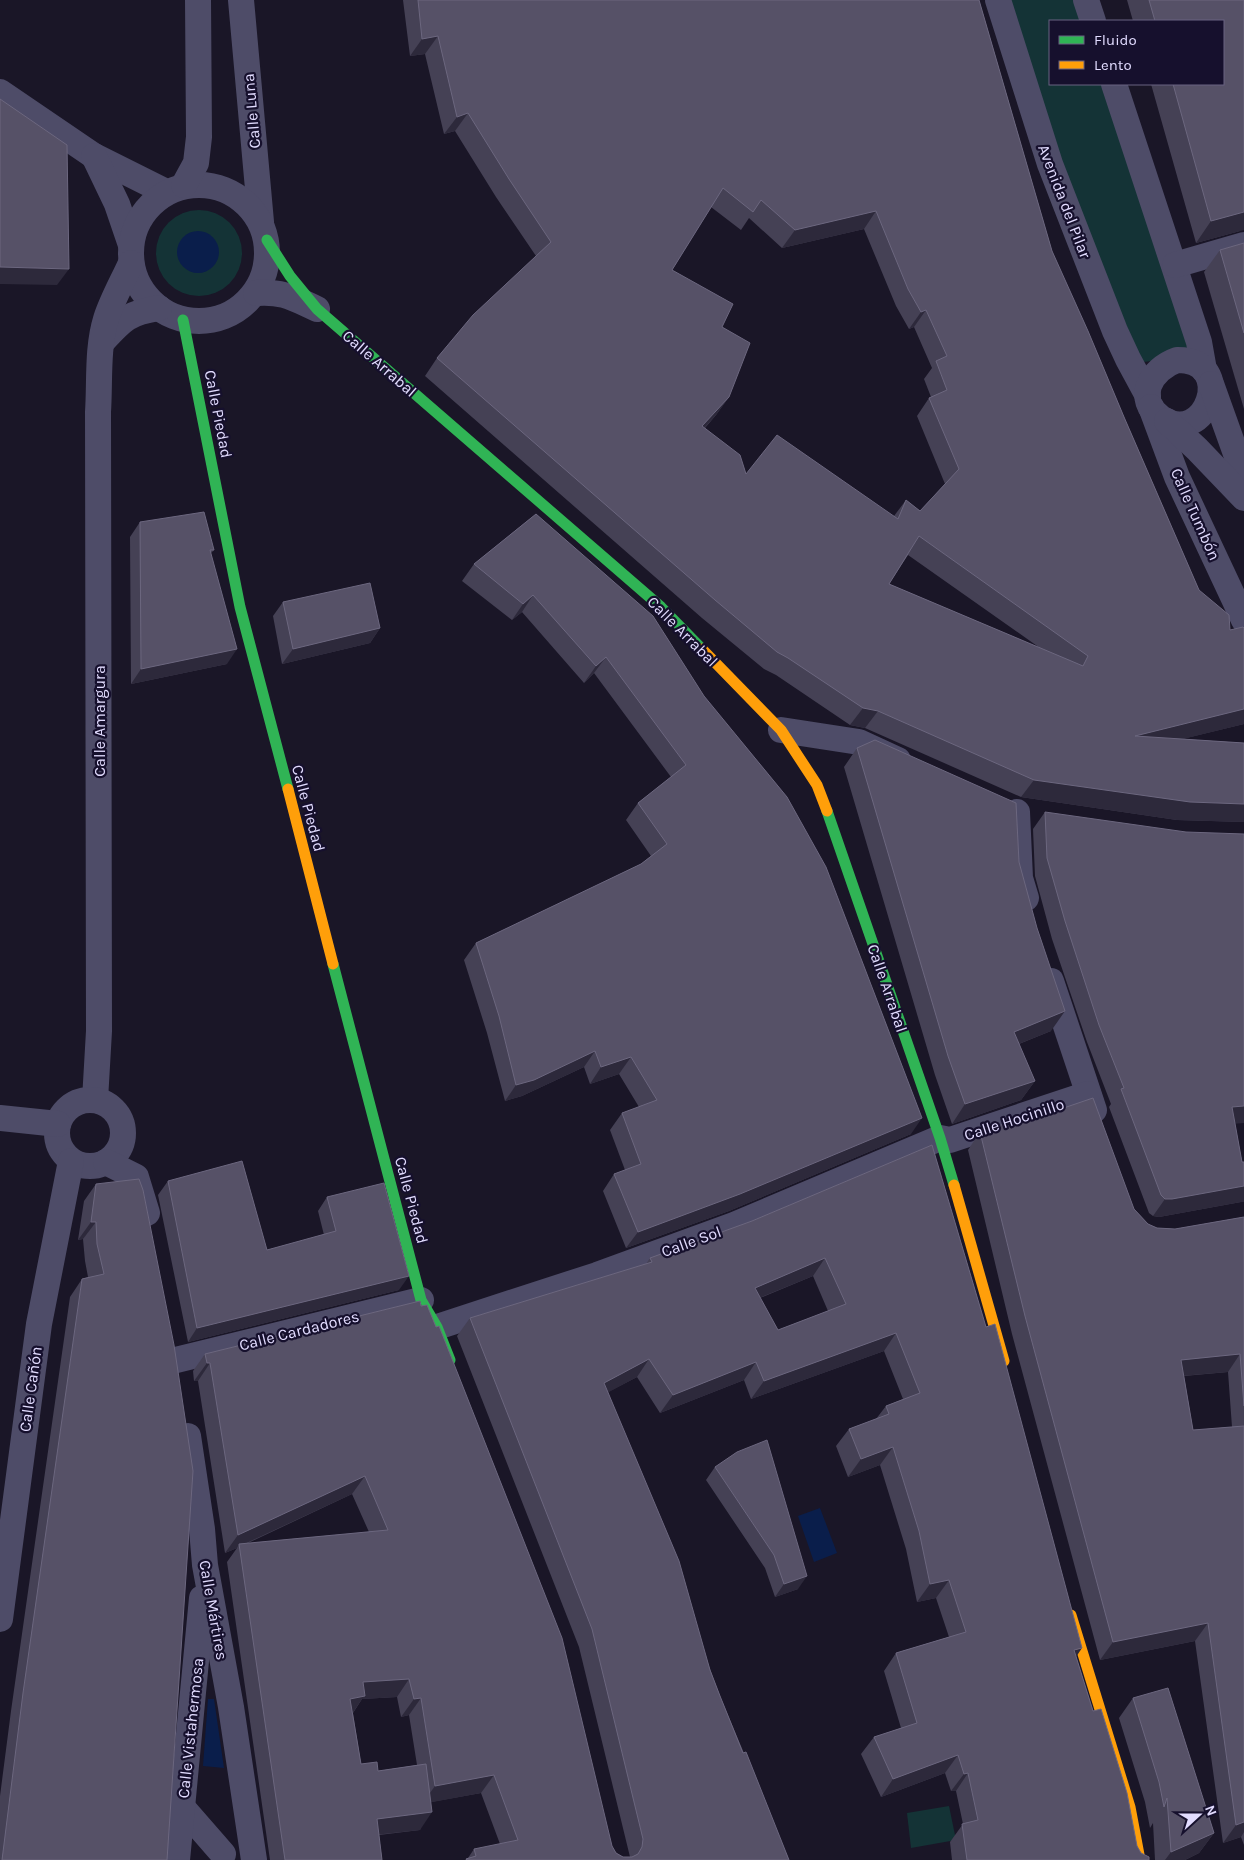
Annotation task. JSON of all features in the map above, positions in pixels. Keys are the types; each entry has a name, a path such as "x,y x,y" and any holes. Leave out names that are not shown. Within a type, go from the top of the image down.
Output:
{"street":[{"path":"131,254 137,224 149,205 175,188 196,163 199,137 198,0"},
{"name":"Calle Luna","path":"240,0 264,231"},
{"name":"Avenida del Pilar","path":"998,0 1050,164 1115,331 1128,359 1155,408 1197,448 1244,498"},
{"path":"1086,0 1093,20"},
{"path":"1114,85 1200,342 1207,377 1244,476"},
{"path":"0,92 94,156 175,188 214,185 242,198 264,231 268,259 264,276 256,293 242,307 223,317 204,321 183,320 159,308 146,296 136,280 117,204 94,156"},
{"name":"Calle Arrabal","path":"264,231 289,275 317,308 660,607 781,730 817,785 940,1138 1007,1370"},
{"path":"1175,265 1244,245"},
{"name":"Calle Amargura","path":"95,1100 99,1032 98,412 102,342 106,320 131,254"},
{"name":"Calle Arrabal","path":"256,293 283,293 317,308"},
{"path":"102,342 129,315 159,308"},
{"name":"Calle Piedad","path":"183,320 240,606 421,1300 437,1327 456,1373"},
{"path":"1185,360 1195,363 1207,377 1208,405 1202,414 1194,420 1185,423 1173,423 1155,408 1148,387 1158,369 1167,363 1185,360"},
{"name":"Calle Tumbón","path":"1155,408 1177,476 1244,620"},
{"path":"781,730 859,742 922,771"},
{"path":"991,801 1017,812 1045,816"},
{"path":"1017,812 1020,878 1033,924"},
{"path":"1044,962 1102,1130"},
{"name":"Calle Hocinillo","path":"940,1138 950,1140 1088,1094"},
{"path":"95,1100 105,1104 120,1118 122,1139 119,1149 106,1162 88,1167 71,1161 64,1154 58,1144 58,1124 63,1113 72,1105 83,1101 95,1100"},
{"path":"0,1118 58,1124"},
{"name":"Calle Sol","path":"437,1327 597,1275 734,1225 940,1138"},
{"name":"Calle Cañón","path":"0,1619 39,1324 71,1161"},
{"path":"106,1162 136,1177 145,1204 151,1233"},
{"name":"Calle Cardadores","path":"176,1360 421,1300"},
{"name":"Calle Mártires","path":"183,1409 206,1565 231,1707 254,1860"},
{"name":"Calle Vistahermosa","path":"177,1860 206,1565"},
{"path":"1069,1608 1130,1806 1140,1860"},
{"path":"182,1807 223,1854"}],"green space":[{"path":"1009,0 1079,0 1085,20 1049,20 1049,85 1105,85 1190,346 1161,359 1142,362 1068,189"},
{"path":"199,210 215,213 223,217 235,229 239,237 242,253 239,269 235,277 223,289 215,293 199,296 183,293 175,289 163,277 159,269 156,253 159,237 163,229 175,217 183,213"},
{"path":"949,1806 956,1840 911,1848 907,1813"}],"water":[{"path":"198,231 213,237 219,252 213,267 198,273 183,267 177,252 183,237"},
{"path":"820,1508 837,1553 814,1562 798,1516"},
{"path":"208,1699 214,1699 224,1768 203,1766"}],"building":[{"path":"418,0 979,0 1052,251 1199,590 1229,615 1230,630 1244,628 1244,709 1135,736 1244,743 1244,804 1190,802 1034,780 878,711 863,708 777,652 437,358 473,315 551,242 468,113 457,117 438,36 422,39","holes":["723,188 753,212 761,200 795,230 876,211 908,289 921,312 926,310 947,356 936,361 947,390 929,398 959,469 920,511 906,500 898,519 777,435 746,474 740,455 702,426 729,397 750,343 722,327 733,304 672,270","919,536 1088,656 1083,666 889,584"]},
{"path":"1149,0 1244,0 1244,212 1211,221 1173,85 1224,85 1224,20 1155,20"},
{"path":"0,99 67,145 69,269 0,267"},
{"path":"1244,243 1244,333 1220,250"},
{"path":"204,512 214,550 210,550 237,649 141,669 140,522"},
{"path":"536,514 653,616 704,696 787,797 826,867 922,1118 740,1194 638,1232 614,1174 641,1164 622,1113 657,1100 631,1057 601,1067 595,1051 534,1080 516,1085 499,1016 476,943 641,864 667,844 638,803 686,765 606,657 596,666 533,595 523,604 474,564"},
{"path":"370,583 380,628 293,649 283,602"},
{"path":"875,740 1016,803 1019,862 1037,928 1065,1011 1014,1032 1035,1081 965,1104 948,1056 857,748"},
{"path":"1045,812 1186,832 1244,834 1244,1106 1232,1107 1242,1162 1244,1162 1244,1186 1172,1199 1165,1199 1161,1195 1121,1089 1124,1088 1099,1025 1065,921 1047,858"},
{"path":"1093,1098 1134,1209 1148,1224 1157,1228 1175,1229 1244,1217 1244,1406 1240,1354 1181,1360 1193,1430 1244,1426 1244,1822 1236,1825 1208,1623 1113,1642 1025,1316 980,1132 1044,1111 1046,1114"},
{"path":"932,1145 986,1327 995,1324 1082,1648 1074,1650 1093,1711 1101,1709 1127,1793 1137,1846 1141,1853 1149,1857 1149,1860 967,1860 962,1824 978,1820 968,1773 964,1774 958,1755 893,1779 874,1737 917,1723 896,1653 966,1632 949,1580 930,1584 919,1531 893,1447 861,1459 849,1429 889,1414 886,1406 920,1393 896,1333 764,1381 756,1362 673,1395 649,1359 604,1383 679,1561 710,1670 743,1753 746,1752 789,1860 467,1860 476,1856 474,1849 518,1840 494,1775 435,1786 421,1698 414,1699 409,1679 363,1682 365,1696 350,1699 361,1764 377,1762 378,1771 426,1764 432,1812 377,1819 382,1860 285,1860 239,1544 388,1530 365,1476 238,1535 210,1363 207,1363 205,1354 420,1301 421,1306 427,1305 436,1327 439,1326 562,1638 612,1846 616,1853 623,1857 632,1857 638,1854 642,1847 643,1839 592,1629 470,1318 652,1262 650,1258 752,1221","holes":["825,1258 846,1304 778,1330 755,1288"]},
{"path":"242,1161 267,1250 336,1231 327,1197 384,1183 409,1276 197,1328 168,1181"},
{"path":"139,1179 143,1190 174,1345 193,1471 167,1860 2,1860 23,1693 82,1279 104,1274 97,1244 96,1222 91,1222 96,1184"},
{"path":"767,1440 807,1576 784,1584 774,1555 715,1467 737,1452"},
{"path":"1168,1688 1214,1833 1171,1852 1167,1798 1164,1807 1159,1782 1133,1698"}],"traffic: fast":[{"path":"267,240 290,276 317,309 661,607 702,649"},
{"path":"183,320 240,607 288,789"},
{"path":"827,811 940,1138 954,1185"},
{"path":"333,964 421,1300 437,1327 450,1360"}],"traffic: slow":[{"path":"702,649 781,730 817,785 827,811"},
{"path":"288,789 333,964"},
{"path":"954,1185 1004,1361"},
{"path":"1071,1615 1130,1807 1140,1860"}]}
